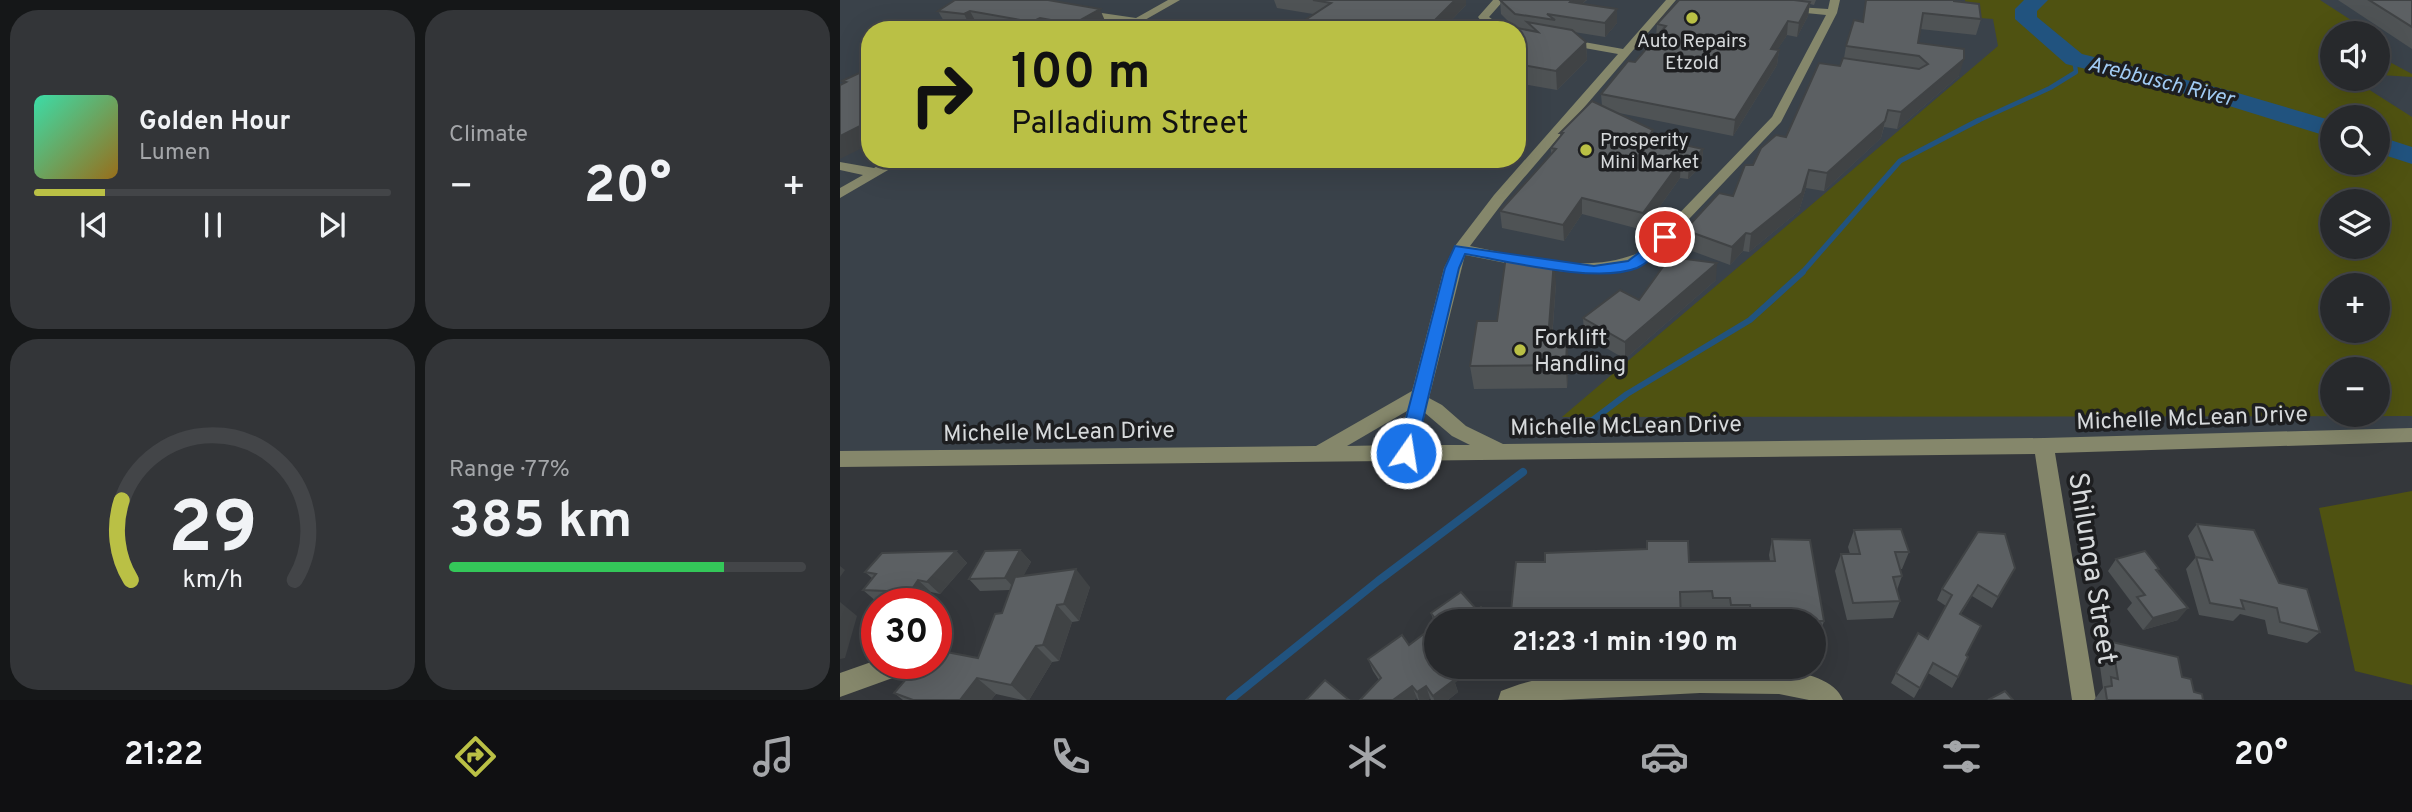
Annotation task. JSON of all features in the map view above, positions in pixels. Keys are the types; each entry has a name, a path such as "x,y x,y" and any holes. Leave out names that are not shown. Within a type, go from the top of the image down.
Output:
{"street":[{"path":"1067,10 1138,21 1175,0"},
{"path":"1486,21 1483,17 1499,0"},
{"path":"1526,166 1671,0"},
{"path":"1460,249 1594,270 1632,265 1648,254 1765,133 1813,64 1833,7 1777,7"},
{"path":"1526,35 1623,52"},
{"path":"840,166 876,173"},
{"path":"840,194 885,168"},
{"path":"1406,453 1452,268 1460,249 1524,168"},
{"path":"1418,398 1459,431 1501,451"},
{"path":"1321,452 1418,398"},
{"name":"Michelle McLean Drive","path":"840,459 2045,446 2412,435"},
{"name":"Shilunga Street","path":"2045,446 2084,700"},
{"path":"840,685 861,678"},
{"path":"1510,700 1532,692 1581,684 1769,681 1805,686 1830,700"}],"shaded area":[{"path":"840,0 2412,0 2412,440 840,459"},
{"path":"1965,0 2320,0 2352,21 2320,21 2320,91 2371,91 2412,117 2412,416 2390,416 2390,357 2320,357 2320,416 1562,417 1998,46 1993,19 1967,17"},
{"path":"2390,62 2412,74 2412,77 2390,76"},
{"path":"2412,491 2412,685 2355,671 2319,508"}],"building":[{"path":"955,0 1048,0 1100,9 1078,21 1040,18 1026,21 970,11 964,14 938,11"},
{"path":"1313,0 1455,0 1434,21 1304,21 1331,3"},
{"path":"1500,0 1572,0 1570,2 1617,9 1605,23 1547,14 1555,20 1515,14"},
{"path":"1679,0 1810,2 1799,23 1788,21 1771,49 1779,50 1735,120 1601,94 1628,61 1635,62 1666,26 1657,24"},
{"path":"1866,0 1954,0 1979,4 1981,19 1923,13 1918,43 1964,49 1964,59 1901,112 1888,110 1885,121 1827,173 1809,170 1802,193 1751,234 1746,233 1732,247 1685,230 1719,193 1733,196 1745,165 1753,165 1761,148 1776,135 1786,137 1819,63 1840,66 1843,58 1919,69 1928,64 1919,56 1846,46 1854,20 1863,22"},
{"path":"2369,0 2412,0 2412,27"},
{"path":"1527,22 1572,30 1586,42 1556,71 1526,66 1526,30 1538,32"},
{"path":"861,72 861,126 840,136 840,85 846,82 842,81"},
{"path":"1592,101 1653,130 1648,137 1703,149 1689,163 1681,161 1643,213 1582,198 1563,225 1500,211 1556,149 1551,148 1563,133 1560,133"},
{"path":"1506,256 1528,256 1528,260 1554,260 1548,340 1567,340 1566,365 1470,366 1477,321 1497,321"},
{"path":"1670,257 1717,263 1625,342 1583,318 1620,290 1639,300"},
{"path":"2197,524 2254,530 2279,583 2307,589 2320,632 2280,622 2277,608 2241,600 2244,609 2210,603 2196,557 2212,560"},
{"path":"1901,529 1909,552 1895,552 1902,576 1893,577 1900,601 1853,603 1841,554 1860,554 1854,530"},
{"path":"1978,532 2005,534 2015,568 1998,597 1978,585 1960,614 1981,626 1958,677 1933,663 1920,688 1896,673 1918,633 1928,639 1952,595 1942,589"},
{"path":"1772,539 1810,540 1822,609 1750,609 1750,605 1731,605 1730,598 1713,598 1712,591 1680,592 1681,609 1511,609 1516,562 1545,562 1545,553 1647,549 1647,541 1688,541 1689,562 1775,561"},
{"path":"1020,550 1005,578 969,579 985,551"},
{"path":"956,551 927,582 918,580 913,588 865,588 876,574 865,572 882,553"},
{"path":"2145,551 2159,569 2156,570 2188,608 2153,618 2137,597 2145,595 2116,559"},
{"path":"1076,569 1064,604 1057,605 1043,645 1036,646 1011,685 977,678 960,700 913,700 894,693 906,679 952,679 952,653 978,658 995,614 1002,613 1015,577"},
{"path":"1461,592 1476,609 1437,609"},
{"path":"1424,634 1424,679 1454,680 1433,696 1426,686 1417,692 1412,686 1393,700 1360,700 1381,678 1368,659 1402,635 1409,645"},
{"path":"2112,642 2178,657 2182,677 2191,679 2194,692 2202,694 2203,700 2107,700 2105,687 2112,686 2111,677 2118,679"},
{"path":"1325,680 1349,700 1306,700"},
{"path":"2005,691 2013,700 1988,700"}],"waterway":[{"name":"Arebbusch River","path":"2037,0 2026,9 2026,19 2074,59 2222,96 2320,126"},
{"path":"1976,121 2050,88 2076,72 2074,59"},
{"path":"1802,273 1900,161 1976,121"},
{"name":"Arebbusch River","path":"2390,148 2412,156"},
{"path":"1586,425 1627,394 1750,320 1802,273"},
{"path":"1230,700 1378,581 1523,472"}],"place":[{"name":"Auto Repairs Etzold","path":"1692,18"},
{"name":"Prosperity Mini Market","path":"1586,150"},
{"name":"Forklift Handling","path":"1520,350"}],"route":[{"path":"1406,453 1418,396 1452,268 1460,249 1594,270 1632,265 1665,237"}]}
